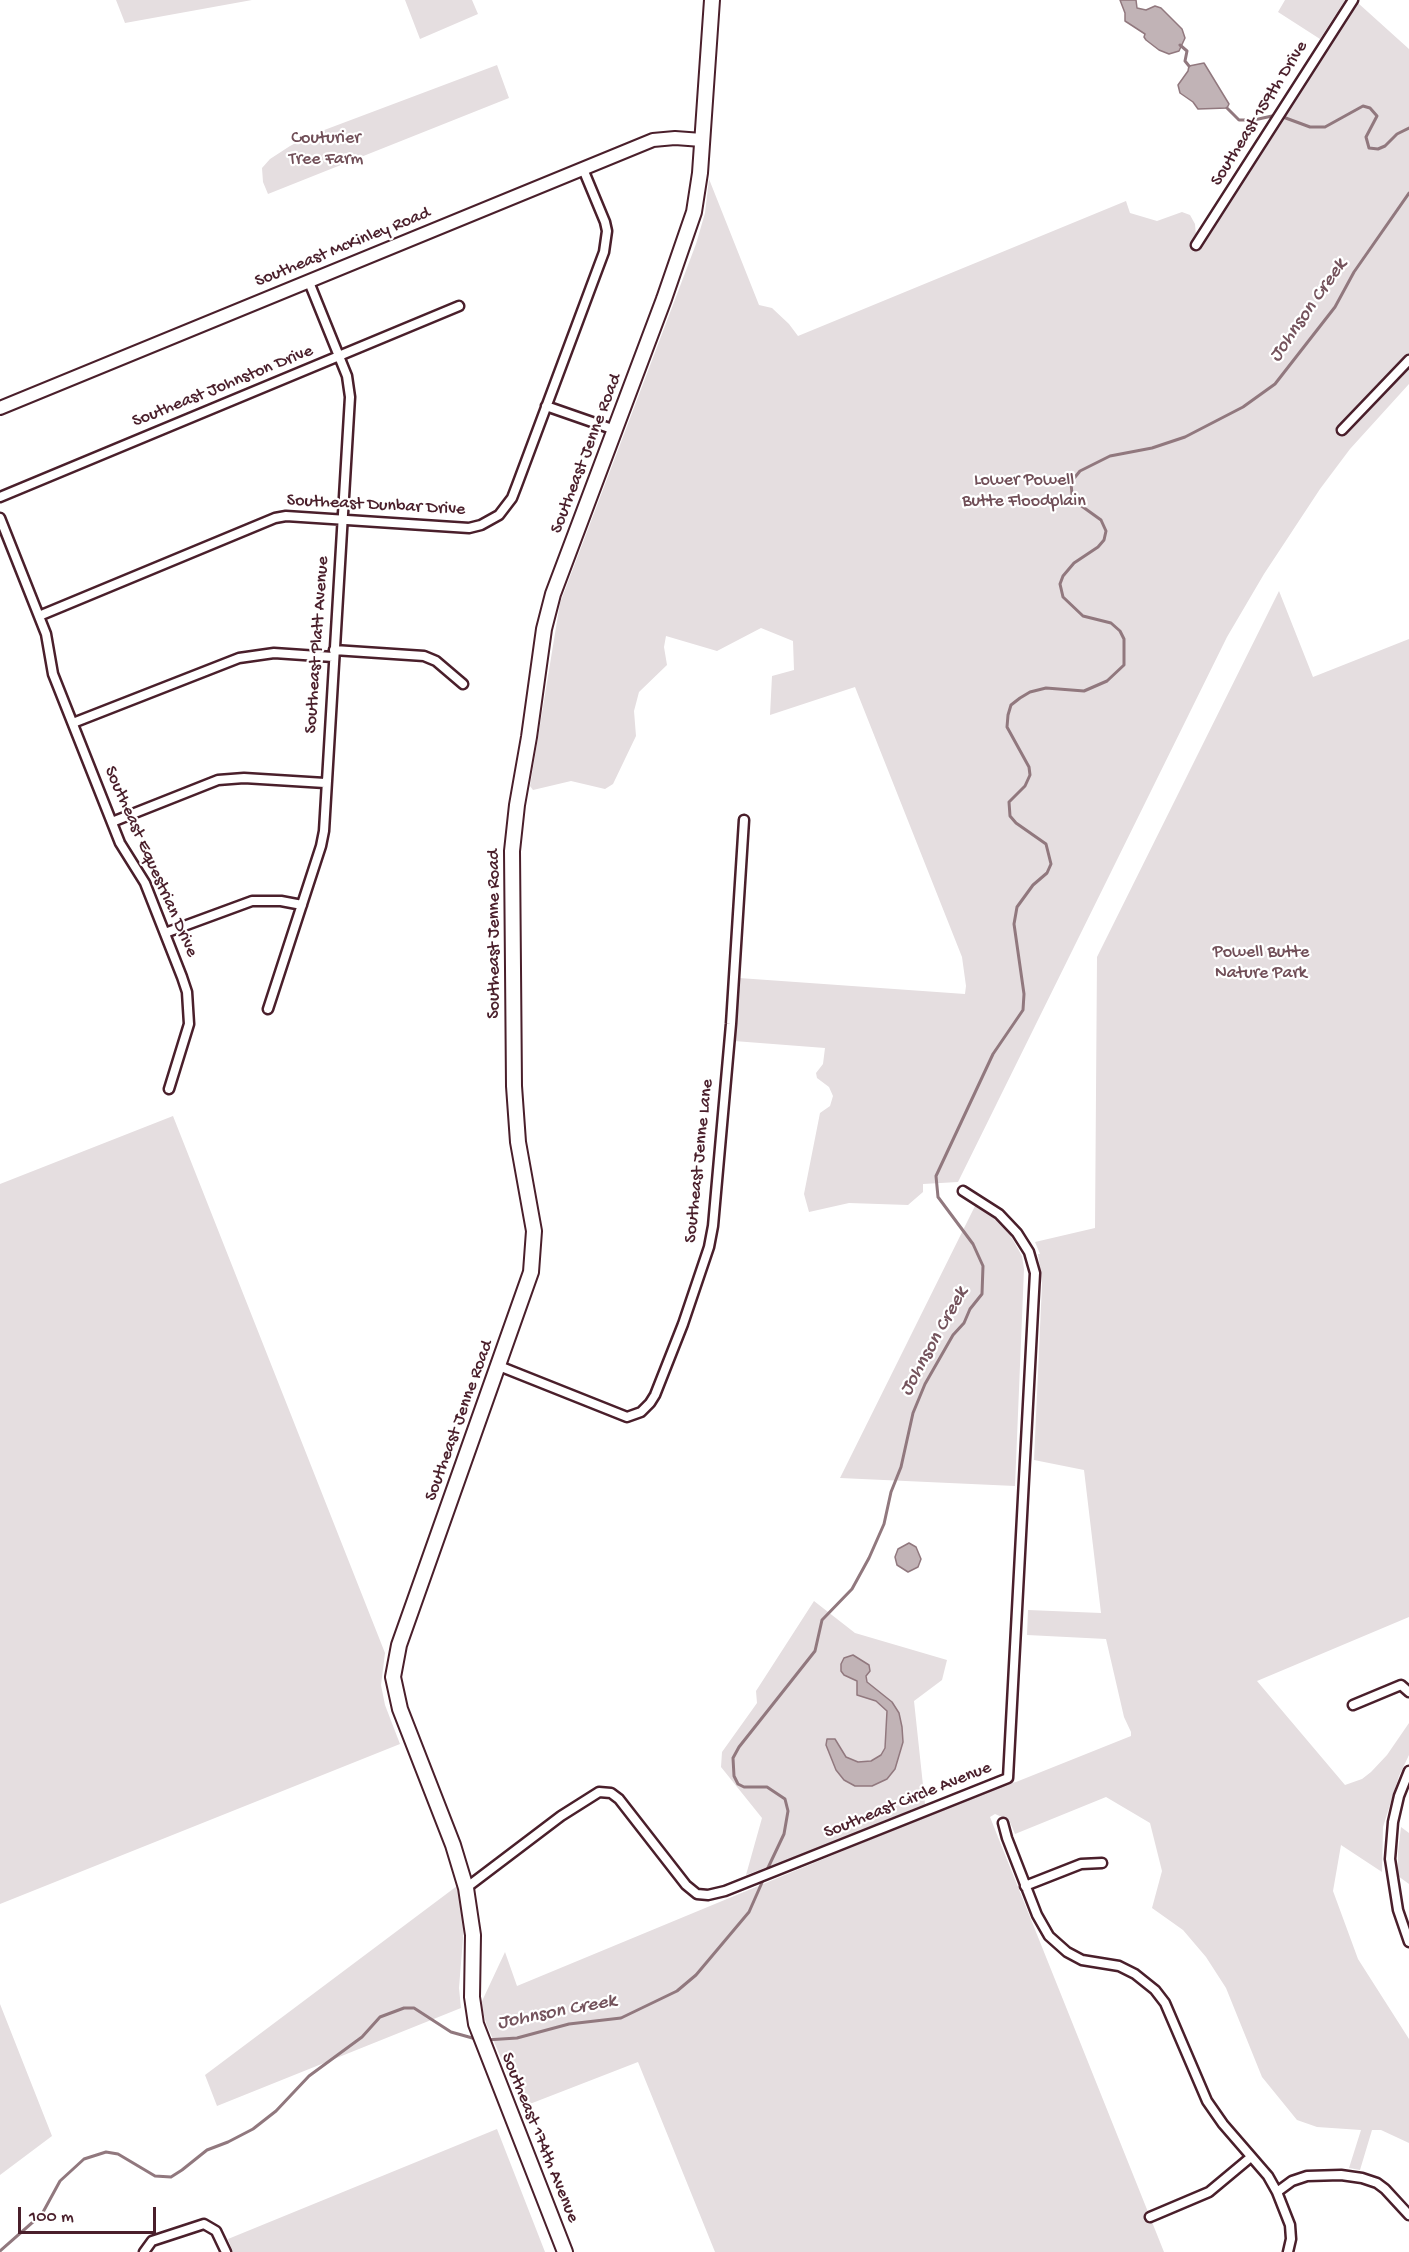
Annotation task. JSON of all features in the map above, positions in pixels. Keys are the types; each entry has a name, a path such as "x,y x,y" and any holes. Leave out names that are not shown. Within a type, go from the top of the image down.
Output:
{"main road":[{"name":"Southeast Jenne Road","path":"458,1860 396,1699 393,1677 399,1645 529,1282 534,1240 518,1142 514,1086 512,851 516,805 547,614 689,228 698,192 712,0"},
{"name":"Southeast 174th Avenue","path":"458,1860 466,1888 473,1935 472,1997 476,2024 565,2252"}],"street":[{"name":"Southeast 159th Drive","path":"1196,245 1353,0"},
{"name":"Southeast McKinley Road","path":"0,408 653,140 675,138 702,141"},
{"name":"Southeast Dunbar Drive","path":"39,616 275,518 286,516 469,528 490,521 499,515 512,498 606,242 605,222 583,169"},
{"name":"Southeast Platt Avenue","path":"268,1009 321,846 350,397 350,385 309,282"},
{"name":"Southeast Johnston Drive","path":"0,497 459,306"},
{"path":"1342,430 1409,360"},
{"path":"546,406 615,430"},
{"name":"Southeast Equestrian Drive","path":"0,518 49,645 53,674 120,843 145,884 183,977 189,1007 189,1023 169,1089"},
{"path":"73,723 239,658 274,653 424,656 436,661 463,684"},
{"path":"112,822 218,780 244,778 325,783"},
{"name":"Southeast Jenne Lane","path":"499,1366 627,1417 640,1412 655,1395 683,1324 713,1226 744,820"},
{"path":"165,933 252,901 280,901 302,905"},
{"name":"Southeast Circle Avenue","path":"466,1888 593,1794 611,1793 619,1799 686,1885 697,1894 713,1895 1009,1776 1035,1274 1029,1252 1017,1233 999,1215 963,1191"},
{"path":"1353,1705 1401,1684 1409,1692"},
{"path":"1409,1771 1393,1822 1390,1859 1395,1898 1409,1942"},
{"path":"1003,1822 1025,1886 1042,1926 1061,1947 1082,1960 1111,1964 1127,1970 1155,1990 1168,2009 1207,2101 1268,2176 1277,2192 1290,2225 1291,2239 1288,2252"},
{"path":"1025,1886 1081,1864 1102,1863"},
{"path":"1150,2217 1209,2192 1251,2157"},
{"path":"1277,2192 1292,2181 1307,2176 1341,2175 1362,2178 1377,2183 1385,2189 1409,2215"},
{"path":"144,2252 152,2241 204,2224 216,2231 226,2252"}],"green space":[{"path":"116,0 252,0 125,23"},
{"path":"405,0 472,0 478,14 420,39"},
{"path":"1285,0 1345,0 1320,39 1278,12"},
{"name":"Lower Powell Butte Floodplain","path":"1358,3 1409,49 1409,384 1350,449 1320,489 1264,574 1227,637 958,1182 923,1184 923,1192 908,1205 849,1203 809,1212 804,1194 820,1113 830,1106 833,1096 829,1087 817,1078 816,1073 823,1064 825,1048 734,1041 739,978 965,994 966,986 962,957 855,687 770,715 772,676 794,670 793,641 761,628 717,651 666,636 664,647 667,665 639,692 634,711 636,736 613,784 605,789 571,781 533,790 530,786 560,603 696,244 705,213 709,179 759,305 772,308 798,336 1126,201 1130,213 1157,221 1182,212 1190,215 1195,224 1196,236 1193,244 1195,246 1208,238"},
{"name":"Couturier Tree Farm","path":"497,65 509,98 268,194 263,182 262,168 270,159 290,146 311,135"},
{"name":"Powell Butte Nature Park","path":"1279,591 1313,677 1409,639 1409,1617 1257,1681 1345,1785 1362,1779 1371,1772 1387,1755 1409,1723 1409,1755 1399,1776 1383,1827 1382,1872 1341,1845 1333,1891 1358,1959 1409,2039 1409,2143 1381,2130 1372,2130 1360,2170 1349,2168 1361,2130 1317,2127 1297,2120 1262,2077 1226,1988 1206,1957 1183,1930 1152,1908 1162,1871 1150,1823 1106,1797 1015,1834 1009,1820 995,1814 990,1817 1164,2252 715,2252 638,2062 522,2107 486,2023 481,2004 505,1952 517,1986 1002,1785 1016,1782 1131,1736 1124,1717 1106,1639 1027,1635 1028,1610 1101,1613 1084,1470 1034,1460 1042,1284 1038,1254 1040,1254 1035,1242 1095,1228 1097,957"},
{"path":"173,1116 385,1653 381,1685 385,1705 400,1744 0,1904 0,1184"},
{"path":"975,1206 999,1221 1008,1231 1022,1256 1024,1269 1015,1486 840,1478"},
{"path":"814,1601 855,1633 947,1660 942,1680 914,1701 925,1804 812,1851 746,1875 762,1818 721,1767 722,1752 757,1703 756,1691"},
{"path":"1401,1827 1409,1833 1409,1884 1398,1876"},
{"path":"457,1886 464,1926 459,1988 461,2008 217,2106 205,2075"},
{"path":"0,2004 52,2136 0,2175"},
{"path":"497,2129 545,2252 233,2252 228,2239"}],"shaded area":[{"path":"1120,0 1136,0 1137,8 1146,10 1155,6 1161,8 1182,29 1185,38 1179,51 1169,54 1146,40 1145,34 1125,21 1125,13"},
{"path":"1204,63 1229,104 1227,108 1198,109 1193,102 1180,93 1178,85 1189,66"},
{"path":"909,1543 916,1547 921,1559 918,1567 908,1572 897,1565 895,1557 898,1549"},
{"path":"853,1655 869,1665 867,1682 892,1702 899,1713 902,1727 903,1742 895,1769 887,1779 872,1786 855,1786 844,1780 836,1770 826,1745 827,1739 835,1739 846,1757 858,1762 871,1761 881,1755 885,1748 887,1711 876,1701 857,1695 857,1681 844,1675 841,1671 844,1658"}],"waterway":[{"path":"1180,45 1187,51 1185,61 1189,66"},
{"path":"1227,108 1239,120 1254,120 1272,116 1283,117 1310,127 1325,127 1363,106 1370,108 1377,116 1366,137 1369,148 1378,149 1409,128"},
{"name":"Johnson Creek","path":"766,1872 784,1834 788,1811 785,1799 767,1787 744,1787 738,1784 734,1776 733,1758 739,1747 815,1651 822,1620 852,1589 869,1558 884,1524 891,1492 901,1467 913,1413 925,1384 953,1335 964,1323 970,1309 982,1294 983,1266 973,1244 938,1197 936,1176 993,1054 1023,1010 1024,994 1014,924 1017,907 1033,885 1047,873 1051,864 1046,844 1016,823 1010,816 1009,802 1025,786 1030,775 1029,767 1007,727 1008,715 1011,705 1030,692 1046,688 1084,691 1107,681 1124,665 1124,639 1120,631 1111,623 1083,616 1063,597 1060,584 1063,576 1074,563 1098,547 1104,540 1106,531 1101,520 1076,502 1072,495 1071,482 1080,471 1110,456 1152,448 1185,437 1243,407 1275,384 1335,307 1354,272 1409,193"},
{"name":"Johnson Creek","path":"486,2040 517,2038 569,2024 621,2018 677,1991 696,1975 749,1912 764,1878"},
{"name":"Johnson Creek","path":"0,2251 42,2214 60,2181 84,2159 106,2152 118,2154 155,2176 171,2177 207,2150 253,2129 276,2111 309,2076 362,2037 380,2017 404,2008 414,2008 451,2032 476,2039"}]}
